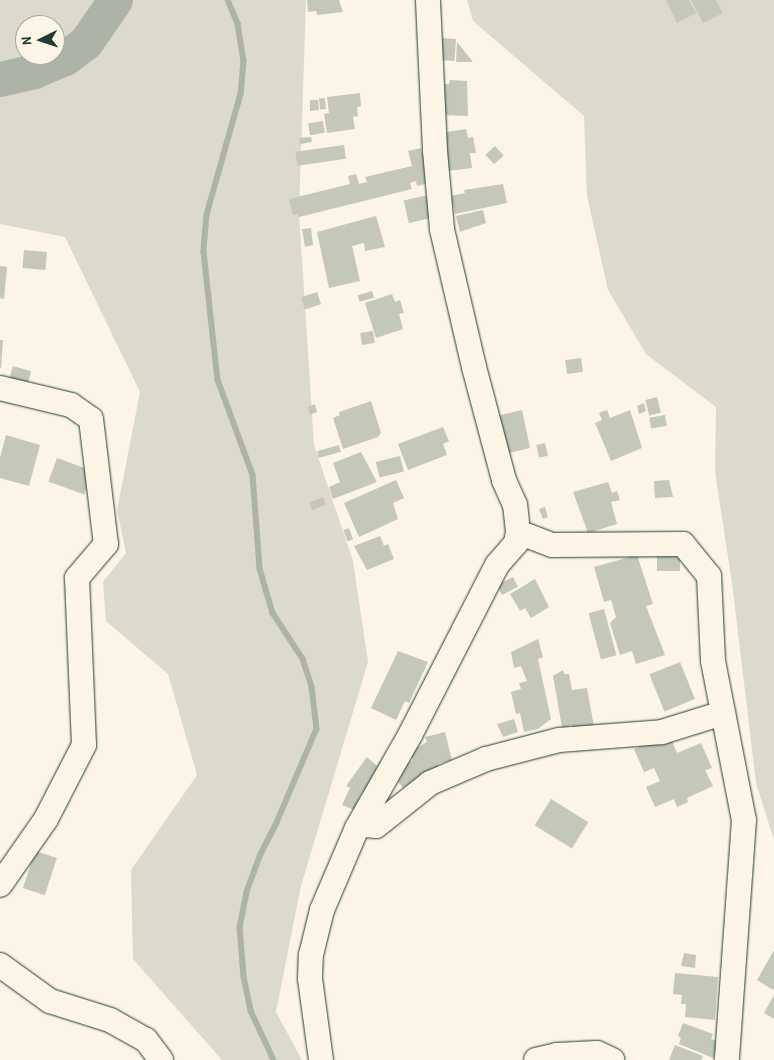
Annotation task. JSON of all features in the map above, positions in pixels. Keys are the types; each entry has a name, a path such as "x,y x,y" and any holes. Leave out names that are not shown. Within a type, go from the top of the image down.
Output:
{"street":[{"path":"322,1060 310,978 310,955 322,910 359,825 410,735 497,565 516,543 518,532 515,505 504,480 474,366 442,229 435,150 428,0"},
{"path":"0,388 71,405 91,419 106,544 78,578 84,745 46,819 0,885"},
{"path":"518,532 552,545 683,544 709,576 713,661 744,820 727,1060"},
{"path":"359,825 376,826 430,784 486,759 559,740 662,732 723,713"},
{"path":"0,965 50,1001 110,1020 146,1040 161,1060"},
{"path":"536,1060 557,1055 597,1053 612,1060"}],"shaded area":[{"path":"0,0 306,0 299,213 314,445 353,561 368,662 301,886 276,1012 302,1060 222,1060 133,959 131,870 197,775 168,674 106,621 103,582 126,553 117,510 140,392 65,237 0,224"},
{"path":"467,0 774,0 774,840 756,783 732,583 715,472 716,407 646,354 608,290 587,196 584,116 473,21"}],"building":[{"path":"307,0 339,0 343,12 317,15 316,11 308,12"},
{"path":"666,0 689,0 696,13 677,23"},
{"path":"691,0 716,0 723,13 703,23"},
{"path":"441,38 456,39 454,61 439,60"},
{"path":"457,42 473,62 456,62"},
{"path":"450,80 467,81 468,116 440,115 442,84 449,84"},
{"path":"360,93 361,106 357,107 358,116 353,117 355,129 327,133 324,114 329,113 327,97"},
{"path":"325,98 326,109 320,109 319,99"},
{"path":"310,100 318,100 319,110 310,111"},
{"path":"323,121 325,133 310,135 308,123"},
{"path":"466,129 468,138 473,137 476,153 470,153 472,168 447,171 441,133"},
{"path":"311,137 312,142 300,144 299,138"},
{"path":"344,145 346,159 297,166 295,152"},
{"path":"495,146 504,156 494,164 485,155"},
{"path":"421,148 430,183 417,186 416,181 410,183 412,189 299,217 298,214 293,215 289,199 350,184 348,176 356,174 359,184 367,182 365,177 412,166 408,151"},
{"path":"503,184 507,203 455,214 451,196 465,193 464,190"},
{"path":"428,195 433,217 409,223 404,201"},
{"path":"483,210 486,223 460,232 456,216"},
{"path":"376,216 385,247 365,251 364,243 352,246 360,281 329,288 317,232"},
{"path":"311,228 313,245 305,247 302,229"},
{"path":"24,250 47,252 45,270 22,268"},
{"path":"0,266 7,267 4,299 0,298"},
{"path":"372,291 374,298 360,302 358,295"},
{"path":"317,292 321,304 305,310 301,297"},
{"path":"392,294 395,302 400,300 404,313 399,314 403,329 376,338 365,303"},
{"path":"373,331 375,343 362,345 360,333"},
{"path":"0,340 3,340 1,368 0,368"},
{"path":"581,358 583,372 567,374 565,360"},
{"path":"13,366 31,371 28,384 9,378"},
{"path":"657,397 661,413 649,415 645,400"},
{"path":"371,401 381,433 378,437 343,449 333,418 340,415 339,412"},
{"path":"644,403 646,411 639,414 637,406"},
{"path":"315,404 317,412 310,415 308,407"},
{"path":"522,410 530,448 500,455 496,416"},
{"path":"607,410 610,418 630,410 642,448 611,461 595,423 602,420 599,413"},
{"path":"665,415 667,426 651,429 649,418"},
{"path":"443,427 449,441 443,444 447,455 408,470 398,444"},
{"path":"6,435 40,445 29,486 0,478 0,458"},
{"path":"545,443 548,456 539,458 536,445"},
{"path":"339,445 341,452 319,458 317,451"},
{"path":"361,452 377,482 333,499 329,487 340,482 333,463"},
{"path":"400,456 404,472 380,478 376,462"},
{"path":"57,458 93,471 84,494 48,481"},
{"path":"396,480 404,498 393,503 398,519 359,537 344,503"},
{"path":"669,480 673,497 655,498 654,481"},
{"path":"608,482 612,493 617,491 620,500 611,502 617,524 588,533 573,492"},
{"path":"323,497 326,504 312,510 309,503"},
{"path":"545,507 548,517 543,519 539,509"},
{"path":"349,528 353,539 347,541 343,530"},
{"path":"380,536 384,546 388,544 394,559 367,570 354,546"},
{"path":"637,555 653,604 646,606 665,655 636,664 632,651 620,655 610,623 616,617 611,600 604,602 594,567"},
{"path":"657,555 680,555 680,571 657,571"},
{"path":"513,577 518,587 502,595 497,585"},
{"path":"535,579 549,607 531,618 525,608 520,611 510,594"},
{"path":"604,609 616,655 601,660 589,613"},
{"path":"538,639 543,657 538,659 551,719 538,729 524,732 520,713 516,714 511,692 521,689 519,683 527,681 521,666 514,668 511,652"},
{"path":"398,651 428,662 409,703 405,701 396,720 371,708"},
{"path":"680,662 695,699 664,711 649,674"},
{"path":"563,670 564,674 569,674 572,690 587,688 595,732 573,731 572,725 562,727 553,676"},
{"path":"514,719 518,732 503,737 497,724"},
{"path":"445,732 452,760 438,764 439,773 425,773 403,788 396,779 401,777 397,770 413,760 409,752 427,742 425,737"},
{"path":"669,734 677,753 701,743 712,768 705,770 713,786 687,798 688,802 677,807 674,799 655,807 646,787 660,781 654,768 644,772 634,749"},
{"path":"367,757 377,766 380,761 384,765 367,796 362,792 354,810 342,805 350,788 346,786"},
{"path":"551,799 588,822 572,849 535,825"},
{"path":"35,851 57,858 45,895 23,888"},
{"path":"774,950 774,988 773,990 757,980"},
{"path":"684,953 696,955 695,968 681,966"},
{"path":"675,973 718,977 715,1020 685,1017 686,1004 681,1004 682,995 673,994"},
{"path":"774,995 774,1019 764,1013"},
{"path":"683,1023 713,1034 711,1039 720,1042 713,1058 679,1044 681,1038 678,1036"},
{"path":"675,1045 703,1056 701,1060 669,1060"}],"waterway":[{"path":"0,79 34,71 65,58 86,42 115,0"},
{"path":"228,0 238,24 244,61 241,94 207,215 204,252 218,380 253,475 260,569 273,613 303,659 312,687 317,729 277,823 261,854 247,892 240,927 244,977 251,1011 274,1060"}]}
